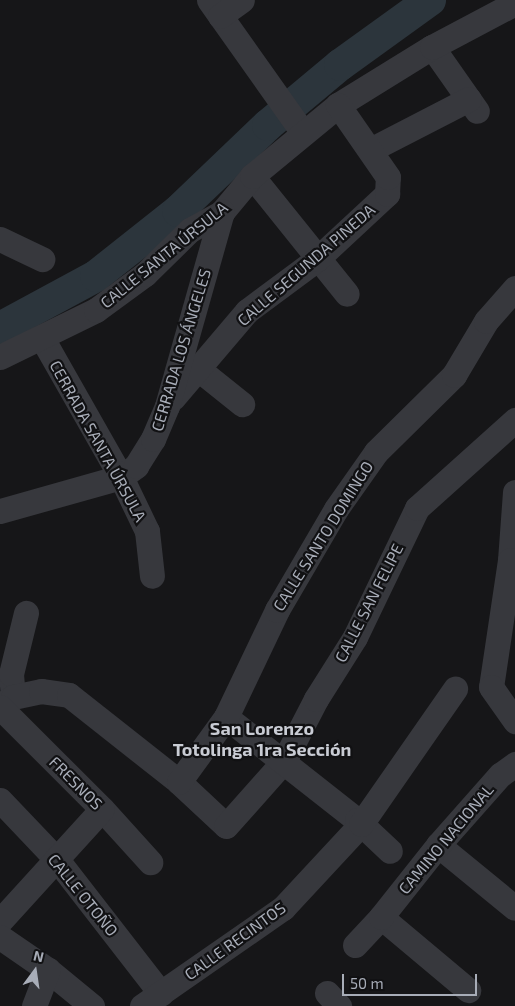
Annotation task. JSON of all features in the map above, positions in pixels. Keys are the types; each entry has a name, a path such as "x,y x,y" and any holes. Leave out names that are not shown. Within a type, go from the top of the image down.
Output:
{"street":[{"path":"242,0 215,8 290,115"},
{"name":"CALLE SANTA ÚRSULA","path":"0,358 96,310 145,274 190,230 222,212 252,176 290,115 338,105 432,47 515,3"},
{"path":"338,105 366,144 473,105 432,47"},
{"name":"CALLE SEGUNDA PINEDA","path":"167,406 197,368 248,311 316,258 387,194 388,177 366,144"},
{"path":"252,176 316,258 347,294"},
{"name":"CERRADA LOS ÁNGELES","path":"121,477 136,466 154,440 167,406 222,212"},
{"path":"0,239 42,259"},
{"name":"CALLE SANTO DOMINGO","path":"180,782 226,717 276,610 336,510 376,452 454,375 486,321 515,288"},
{"name":"CERRADA SANTA ÚRSULA","path":"42,338 121,477 147,530 152,576"},
{"path":"197,368 242,404"},
{"name":"CALLE SAN FELIPE","path":"180,782 226,826 284,762 316,699 355,637 417,508 515,420"},
{"path":"0,511 121,477"},
{"path":"515,492 510,560 491,687 515,721"},
{"path":"4,703 26,613"},
{"name":"CALLE RECINTOS","path":"152,1000 283,908 362,824 455,689"},
{"path":"4,703 41,691 69,695 180,782"},
{"name":"FRESNOS","path":"4,703 150,862"},
{"path":"226,717 362,824 390,851"},
{"name":"CAMINO NACIONAL","path":"355,945 381,917 438,845 510,775"},
{"name":"CALLE OTOÑO","path":"0,800 58,861 152,1000"},
{"path":"0,921 58,861 102,809"},
{"path":"438,845 515,908"},
{"path":"381,917 468,990"},
{"path":"0,937 48,970 92,1006"},
{"path":"34,1006 48,970"}],"waterway":[{"path":"0,328 96,276 178,211 268,125 340,65 430,0"}],"district":[{"name":"San Lorenzo Totolinga 1ra Sección","path":"262,740"}]}
